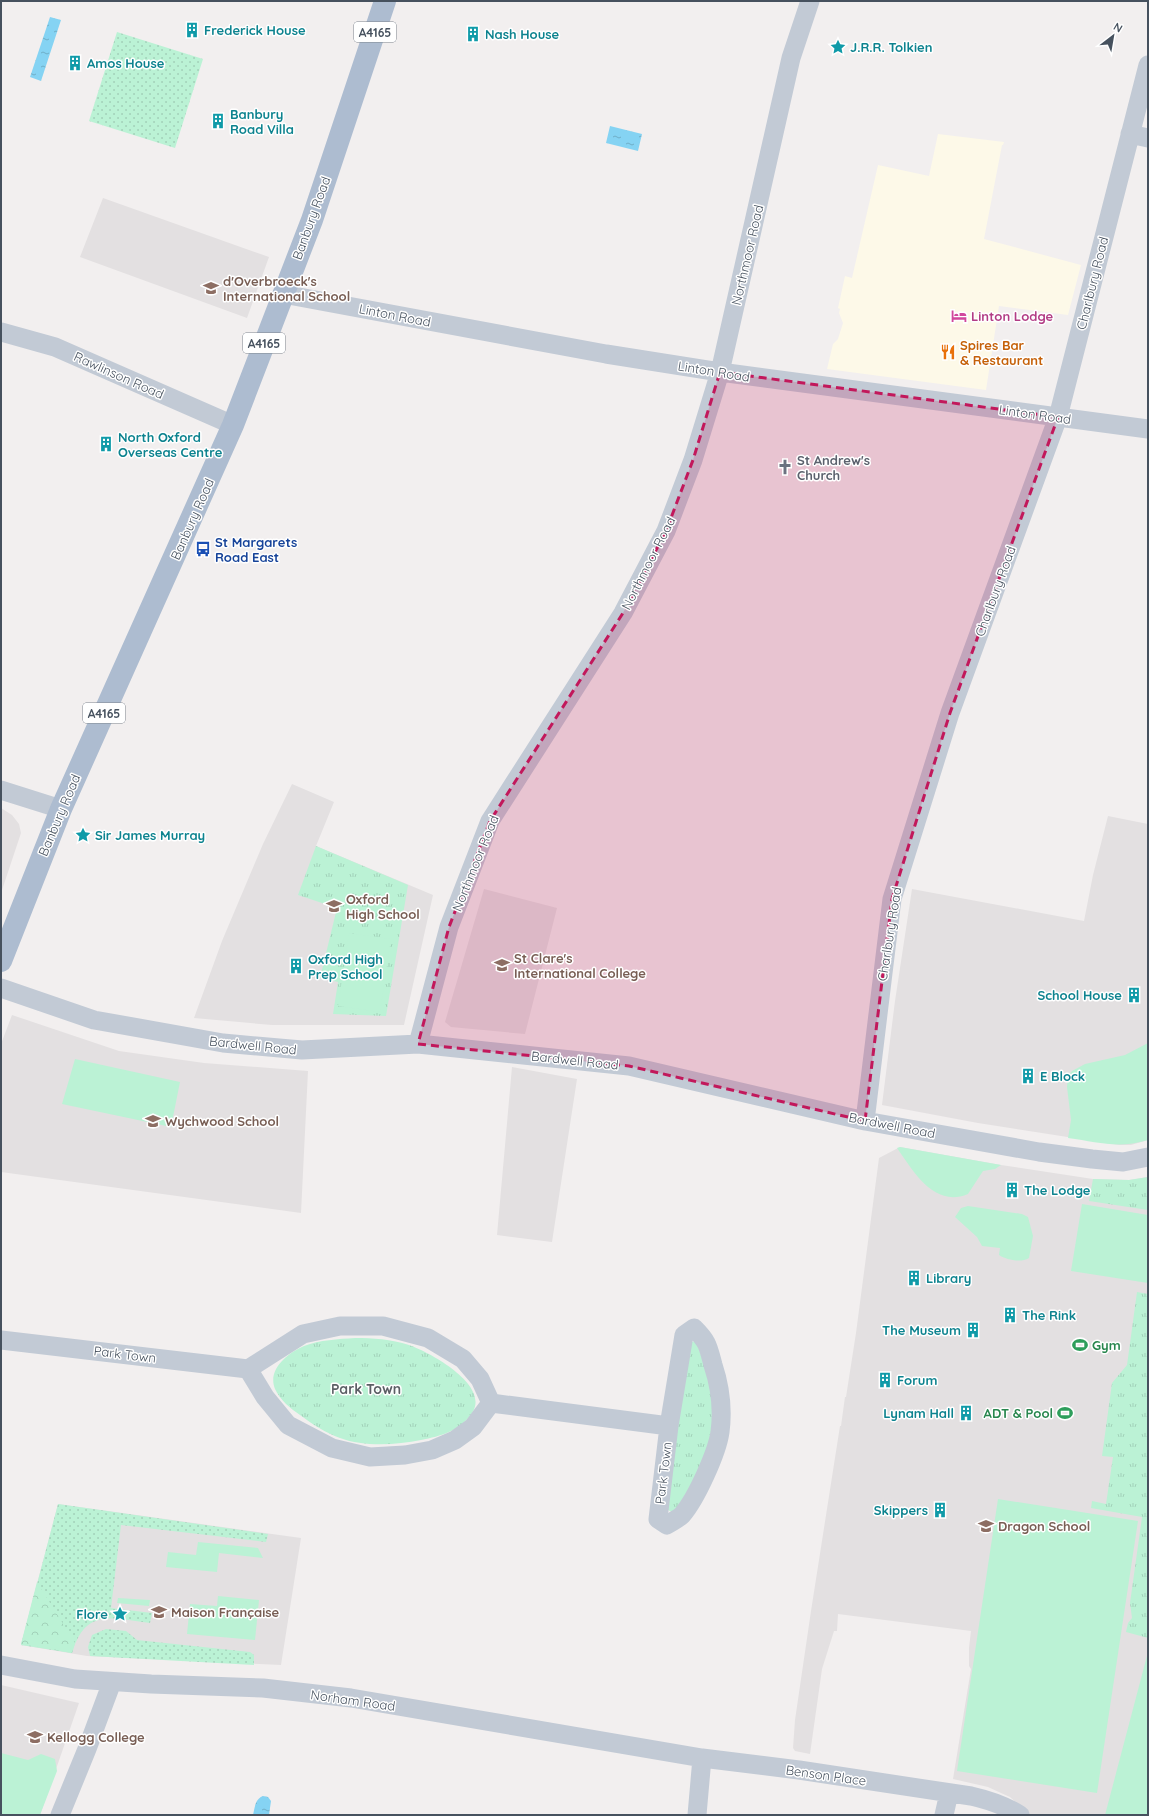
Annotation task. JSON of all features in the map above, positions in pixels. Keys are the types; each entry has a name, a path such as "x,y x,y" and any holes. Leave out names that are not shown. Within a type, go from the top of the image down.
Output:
{"main road":[{"name":"Banbury Road","path":"1,961 61,808 233,425 312,220 385,1"}],"street":[{"name":"Northmoor Road","path":"418,1044 449,928 490,820 623,613 666,531 693,460 720,372 791,58 810,1"},
{"name":"Charlbury Road","path":"865,1121 892,899 950,713 1058,416 1139,136 1148,65"},
{"name":"Linton Road","path":"283,294 598,352 720,372 849,391 1058,416 1148,429"},
{"name":"Rawlinson Road","path":"1,332 55,347 233,425"},
{"path":"1,790 61,808"},
{"name":"Bardwell Road","path":"1,988 94,1020 223,1043 302,1050 418,1044 629,1066 865,1121 1039,1152 1123,1162 1148,1157"},
{"path":"340,1326 383,1326 428,1338 463,1359 480,1379 491,1403 473,1427 455,1440 432,1450 405,1455 370,1457 332,1448 288,1425 264,1397 248,1369 303,1334 340,1326"},
{"name":"Park Town","path":"694,1328 706,1340 716,1374 721,1401 720,1433 711,1462 701,1483 681,1515 667,1526 658,1519 669,1426 684,1335 694,1328"},
{"name":"Park Town","path":"1,1340 248,1369"},
{"name":"Park Town","path":"491,1403 669,1426"},
{"name":"Norham Road","path":"1,1665 75,1679 112,1682 263,1688 351,1698 702,1758"},
{"path":"60,1815 112,1682"},
{"path":"696,1815 702,1758"},
{"name":"Benson Place","path":"702,1758 799,1770 992,1800 1006,1806 1020,1815"},
{"path":"944,1815 949,1793"}],"highlighted area":[{"path":"720,372 1058,417 950,713 892,899 865,1121 629,1066 418,1044 449,927 490,821 623,613 666,531 693,460"}],"shaded area":[{"path":"938,134 1004,142 1002,145 984,239 1081,265 1068,315 999,306 986,390 827,369 833,344 838,339 843,323 839,313 840,309 838,308 845,276 852,278 878,165 929,176"},
{"name":"d'Overbroeck's International School","path":"103,198 269,257 247,318 80,257"},
{"name":"Oxford High School","path":"292,784 334,802 316,846 433,895 404,1025 272,1025 194,1018 222,941 263,844"},
{"path":"1,808 12,815 19,824 21,833 1,893"},
{"path":"1108,816 1148,824 1148,1140 1131,1145 1119,1145 978,1123 882,1105 895,1001 912,889 1084,921 1093,875"},
{"name":"St Clare's International College","path":"484,889 557,908 525,1034 451,1027 445,1022"},
{"name":"Wychwood School","path":"12,1015 119,1051 204,1063 308,1071 301,1213 1,1172 1,1044"},
{"path":"512,1067 577,1079 552,1242 497,1235"},
{"name":"Dragon School","path":"900,1147 1001,1165 1093,1179 1129,1180 1148,1177 1148,1815 1029,1815 1010,1797 988,1787 953,1779 971,1669 969,1666 969,1648 971,1631 838,1614 837,1631 834,1631 822,1669 810,1754 795,1751 793,1748 795,1720 811,1611 856,1333 879,1158"},
{"name":"Maison Française","path":"58,1504 301,1538 281,1665 87,1656 21,1645"},
{"name":"Kellogg College","path":"1,1685 79,1703 40,1815 1,1815"}],"green space":[{"path":"117,32 203,59 175,148 89,121"},
{"path":"316,846 408,885 386,1016 333,1014 338,982 320,978 337,908 298,895"},
{"path":"349,933 391,939 380,1012 338,1006"},
{"path":"1148,1043 1148,1140 1127,1144 1108,1144 1068,1138 1071,1120 1067,1087 1068,1076 1072,1071 1085,1064 1125,1055"},
{"path":"75,1059 180,1082 171,1127 62,1104"},
{"path":"900,1147 1001,1165 995,1169 983,1171 968,1194 956,1197 945,1196 935,1192 918,1177 897,1148"},
{"path":"1148,1177 1148,1210 1089,1201 1093,1179 1129,1180"},
{"path":"1082,1204 1148,1215 1148,1283 1071,1271"},
{"path":"968,1206 1022,1214 1028,1217 1033,1236 1029,1258 1018,1261 1006,1258 999,1255 1000,1248 982,1246 977,1237 955,1217 961,1208"},
{"path":"1137,1292 1148,1294 1148,1638 1126,1632 1128,1623 1132,1618 1130,1603 1142,1517 1091,1508 1092,1501 1106,1504 1113,1457 1102,1456 1112,1383 1127,1365"},
{"path":"355,1338 396,1341 418,1349 443,1362 466,1381 473,1392 476,1402 472,1413 462,1424 450,1432 436,1437 401,1443 370,1444 349,1441 324,1431 309,1422 286,1404 275,1389 273,1382 276,1368 286,1357 304,1346 316,1342"},
{"path":"696,1341 717,1399 705,1465 674,1513 664,1508 685,1343"},
{"path":"998,1499 1138,1521 1097,1793 957,1771"},
{"path":"58,1504 268,1534 266,1542 121,1525 111,1608 152,1613 150,1623 112,1619 102,1619 93,1622 85,1628 78,1638 72,1653 21,1645"},
{"path":"198,1542 258,1548 263,1558 219,1553 217,1572 166,1567 168,1552 196,1555"},
{"path":"37,1582 75,1643 72,1653 21,1644"},
{"path":"218,1596 259,1600 255,1640 187,1634 190,1604 217,1606"},
{"path":"118,1598 150,1600 149,1606 117,1603"},
{"path":"106,1629 126,1631 137,1640 250,1652 254,1655 254,1665 90,1656 88,1647 92,1635"},
{"path":"1148,1652 1148,1815 1105,1815"},
{"path":"1,1753 28,1760 41,1754 55,1759 57,1771 40,1815 1,1815"}],"water":[{"path":"50,17 61,20 41,81 30,77"},
{"path":"610,126 642,134 638,151 606,143"},
{"path":"263,1796 268,1797 271,1801 269,1815 253,1815 258,1799"}],"place":[{"name":"Frederick House","path":"192,30"},
{"name":"Nash House","path":"473,34"},
{"name":"J.R.R. Tolkien","path":"838,47"},
{"name":"Amos House","path":"75,63"},
{"name":"Banbury Road Villa","path":"218,121"},
{"name":"d'Overbroeck's International School","path":"211,288"},
{"name":"Linton Lodge","path":"959,316"},
{"name":"Spires Bar & Restaurant","path":"948,352"},
{"name":"North Oxford Overseas Centre","path":"106,444"},
{"name":"St Andrew's Church","path":"785,467"},
{"name":"St Margarets Road East","path":"203,549"},
{"name":"Sir James Murray","path":"83,835"},
{"name":"Oxford High School","path":"334,906"},
{"name":"St Clare's International College","path":"502,965"},
{"name":"Oxford High Prep School","path":"296,966"},
{"name":"School House","path":"1134,995"},
{"name":"E Block","path":"1028,1076"},
{"name":"Wychwood School","path":"153,1121"},
{"name":"The Lodge","path":"1012,1190"},
{"name":"Library","path":"914,1278"},
{"name":"The Rink","path":"1010,1315"},
{"name":"The Museum","path":"973,1330"},
{"name":"Gym","path":"1080,1345"},
{"name":"Forum","path":"885,1380"},
{"name":"Lynam Hall","path":"966,1413"},
{"name":"ADT & Pool","path":"1065,1413"},
{"name":"Skippers","path":"940,1510"},
{"name":"Dragon School","path":"986,1526"},
{"name":"Maison Française","path":"159,1612"},
{"name":"Flore","path":"120,1614"},
{"name":"Kellogg College","path":"35,1737"}],"district":[{"name":"Park Town","path":"366,1389"}]}
